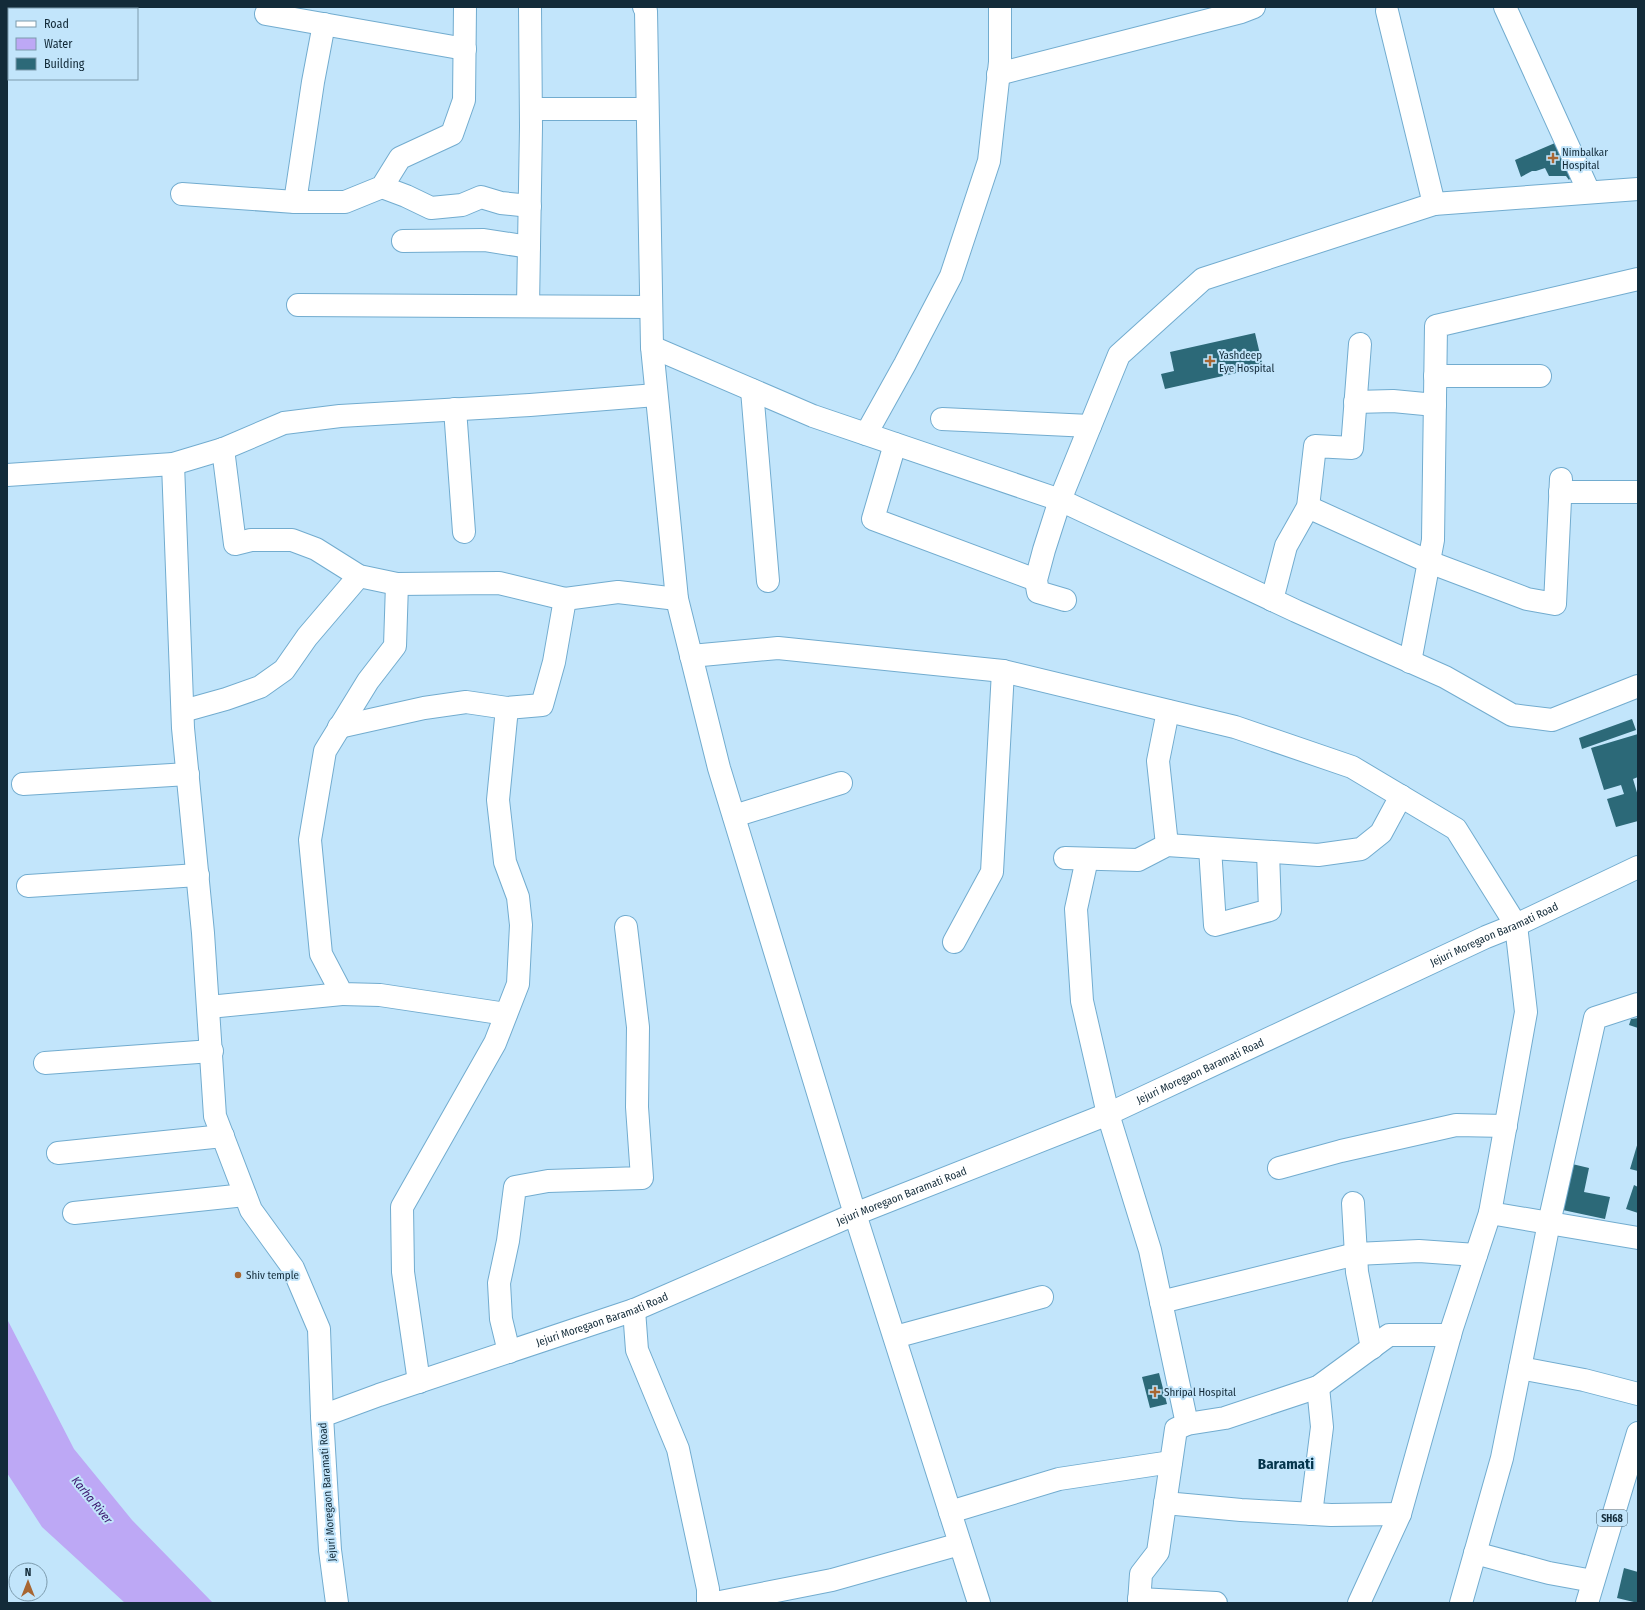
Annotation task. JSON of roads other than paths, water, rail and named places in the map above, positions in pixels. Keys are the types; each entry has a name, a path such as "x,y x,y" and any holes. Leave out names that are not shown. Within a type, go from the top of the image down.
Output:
{"street":[{"path":"182,194 295,202 345,202 382,187 400,158 452,134 464,100 465,7"},
{"path":"528,306 531,109 530,7"},
{"path":"644,7 646,11 652,347 677,599 719,768 856,1214 979,1603"},
{"path":"866,434 951,276 989,161 1000,62 1000,7"},
{"path":"998,74 1233,14 1254,7"},
{"path":"1505,7 1590,192"},
{"path":"1387,11 1434,204"},
{"path":"266,14 465,49"},
{"path":"295,202 313,82 324,24"},
{"path":"531,109 647,109"},
{"path":"382,187 431,208 462,205 481,197 501,203 530,206"},
{"path":"1065,600 1038,592 1036,580 1060,500 1118,355 1203,279 1434,204 1638,189"},
{"path":"403,241 484,240 529,247"},
{"path":"1410,662 1433,540 1436,326 1638,279"},
{"path":"298,305 651,306"},
{"path":"1272,600 1286,546 1308,507 1315,446 1352,448 1360,344"},
{"path":"652,347 812,416 1060,500 1272,600 1445,678 1512,715 1552,720 1638,686"},
{"path":"1435,376 1540,376"},
{"path":"752,390 768,581"},
{"path":"7,475 173,464 223,449 284,423 340,416 656,396"},
{"path":"1355,402 1393,400 1435,405"},
{"path":"455,409 464,532"},
{"path":"942,419 1090,426"},
{"path":"895,444 873,519 1036,580"},
{"path":"223,449 235,544 251,540 292,540 316,549 359,576 397,584 499,583 565,599 618,592 677,599"},
{"path":"173,464 183,711 209,1007 215,1116 251,1210 293,1268 319,1329 322,1416"},
{"path":"1308,507 1428,562 1528,599 1555,604 1561,485 1638,492"},
{"path":"183,711 226,699 260,687 284,670 307,637 359,576"},
{"path":"342,994 321,954 310,840 325,751 368,681 395,646 397,584"},
{"path":"339,727 424,708 466,702 507,708 542,705 554,662 565,599"},
{"path":"691,656 778,648 1003,671 1235,727 1352,767 1456,829 1516,925 1526,1012 1490,1213 1450,1336 1400,1514 1359,1603"},
{"path":"954,942 992,872 1003,671"},
{"path":"419,1382 403,1272 402,1207 495,1043 518,984 521,925 518,897 505,862 498,800 507,708"},
{"path":"1168,711 1158,761 1168,845"},
{"path":"23,784 188,774"},
{"path":"734,816 841,783"},
{"path":"1065,858 1138,860 1168,845 1318,855 1361,849 1381,833 1401,796"},
{"path":"1210,848 1215,925 1270,910 1268,852"},
{"path":"1087,859 1076,910 1082,1000 1108,1114 1150,1250 1187,1424"},
{"name":"Jejuri Moregaon Baramati Road","path":"337,1603 330,1550 322,1416 634,1310 856,1214 1108,1114 1638,867"},
{"path":"28,886 198,875"},
{"path":"509,1352 501,1319 499,1283 508,1241 514,1187 548,1181 642,1178 636,1107 638,1027 626,927"},
{"path":"209,1007 342,994 380,995 506,1014"},
{"path":"1461,1603 1502,1458 1549,1223 1595,1018 1638,1004"},
{"path":"45,1063 212,1051"},
{"path":"1279,1168 1341,1151 1456,1125 1506,1126"},
{"path":"58,1152 223,1136"},
{"path":"74,1213 245,1195"},
{"path":"1353,1203 1357,1272 1372,1348"},
{"path":"1490,1213 1638,1238"},
{"path":"1162,1302 1356,1254 1419,1251 1476,1255"},
{"path":"895,1337 1042,1297"},
{"path":"634,1310 637,1350 678,1449 708,1589 708,1603"},
{"path":"1216,1603 1139,1601 1141,1574 1158,1552 1176,1429 1187,1424 1226,1418 1318,1387 1389,1336 1450,1336"},
{"path":"1520,1368 1584,1380 1638,1394"},
{"path":"1311,1514 1322,1427 1318,1387"},
{"name":"SH68","path":"1587,1603 1638,1433"},
{"path":"950,1512 1059,1478 1171,1462"},
{"path":"1165,1503 1240,1510 1331,1515 1400,1514"},
{"path":"715,1603 832,1580 960,1544"},
{"path":"1475,1553 1549,1572 1594,1581"}],"water":[{"name":"Karha River","path":"7,1319 74,1449 132,1520 213,1603 125,1603 42,1527 7,1473"}],"place":[{"name":"Nimbalkar Hospital","path":"1553,158"},
{"name":"Yashdeep Eye Hospital","path":"1210,361"},
{"name":"Shiv temple","path":"238,1275"},
{"name":"Shripal Hospital","path":"1155,1392"}],"district":[{"name":"Baramati","path":"1286,1464"}]}
